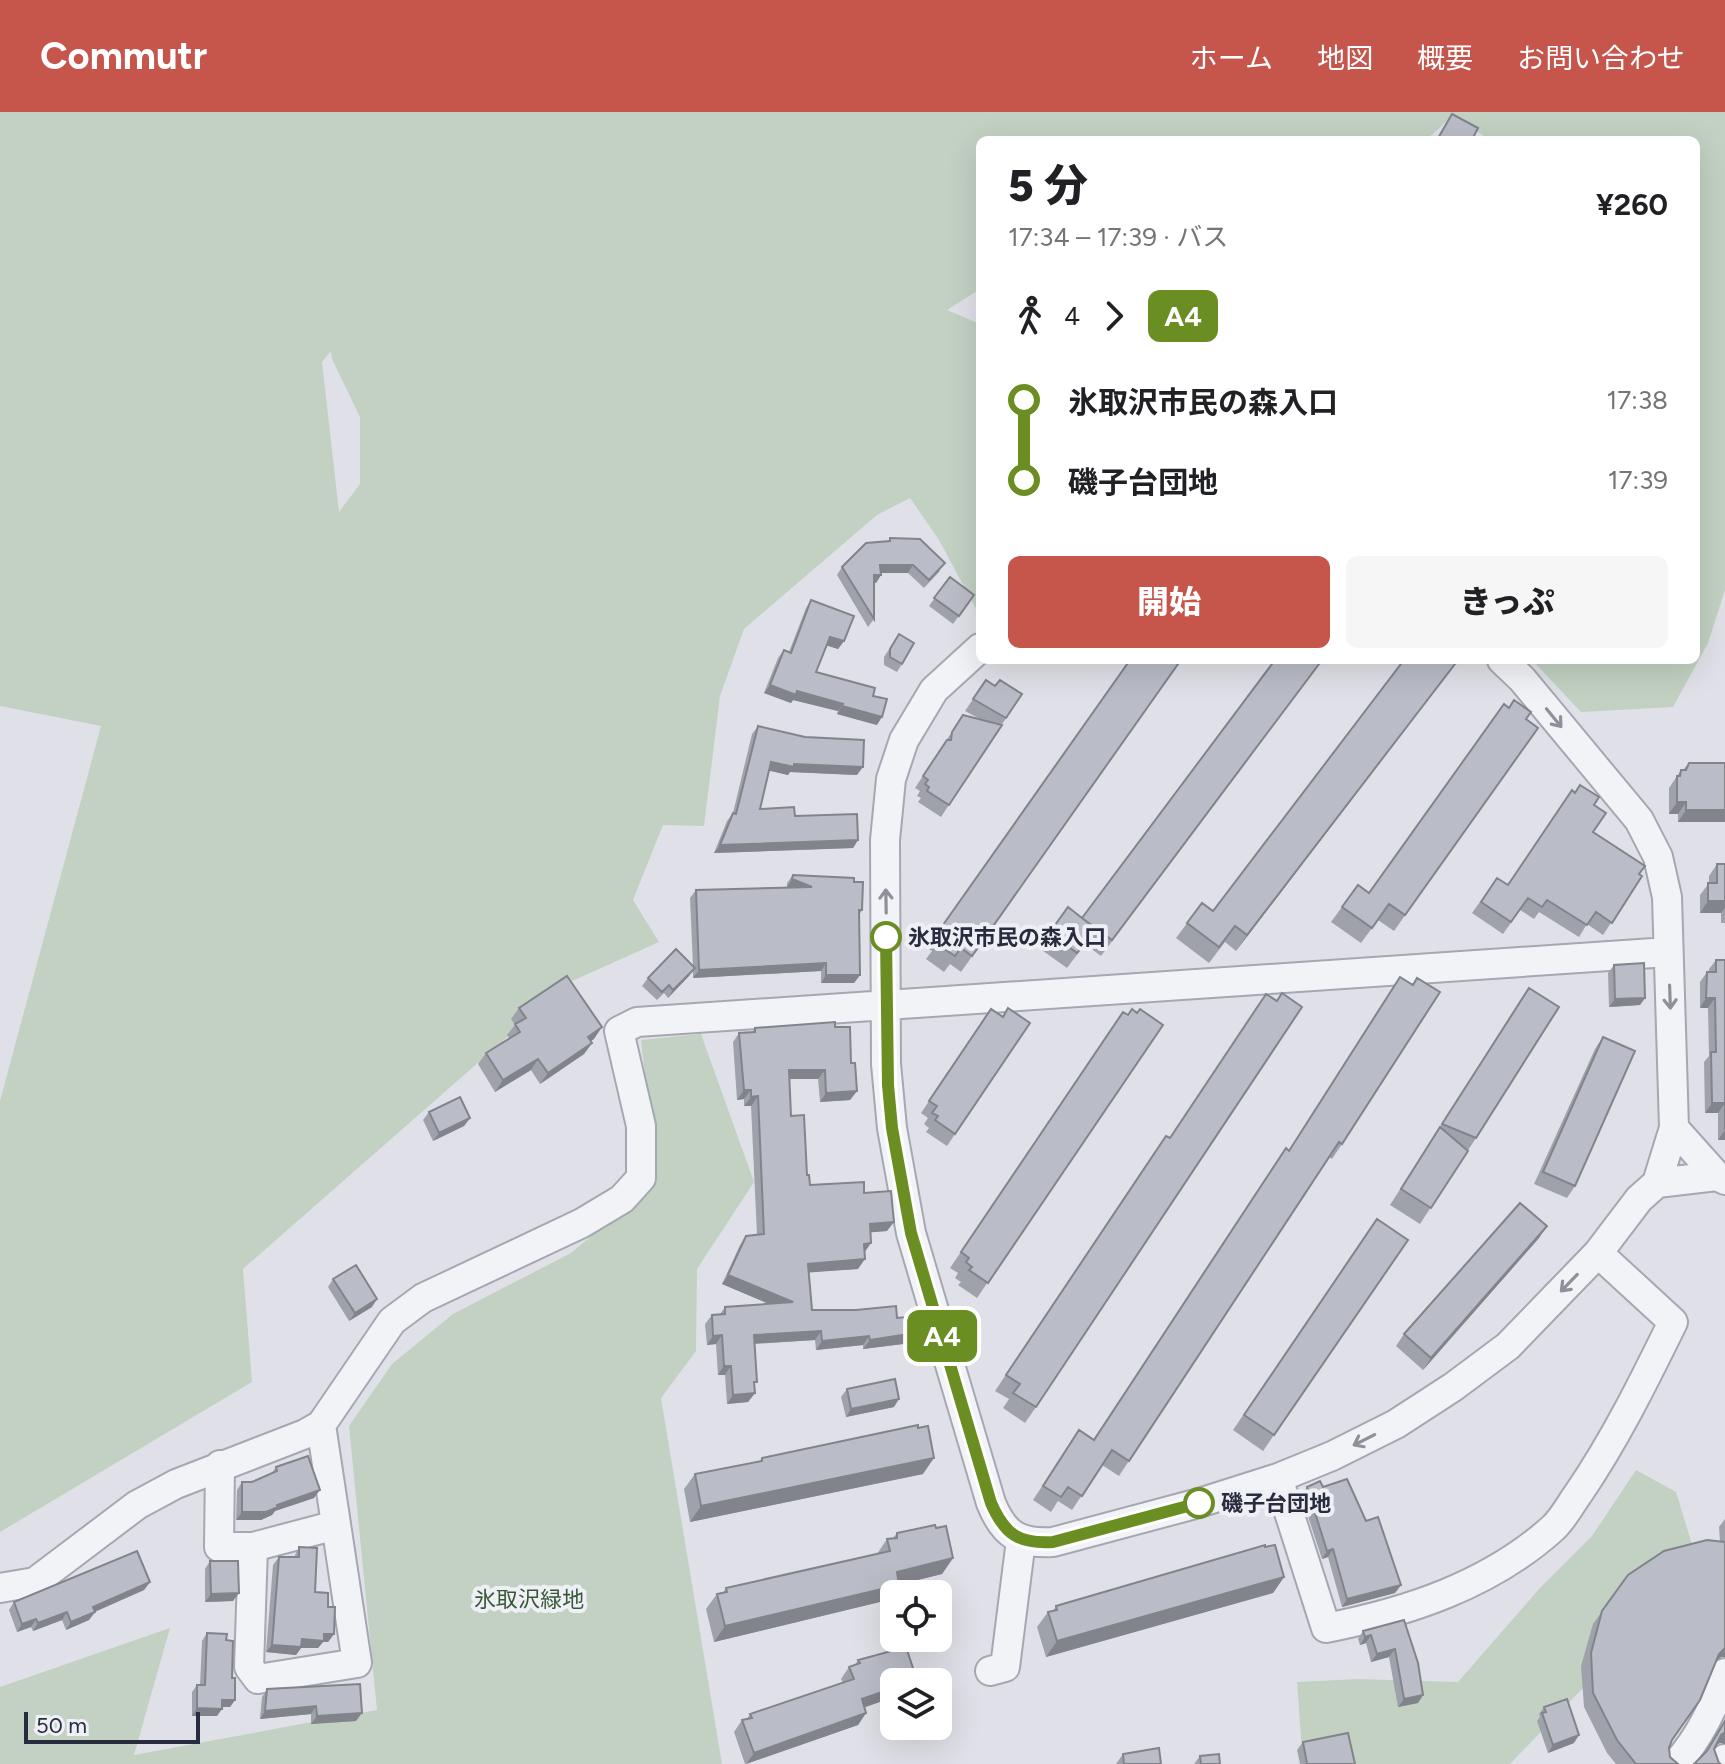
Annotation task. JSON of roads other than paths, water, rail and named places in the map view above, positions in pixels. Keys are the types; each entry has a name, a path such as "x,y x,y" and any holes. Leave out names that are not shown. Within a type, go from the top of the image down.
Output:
{"street":[{"path":"976,652 934,690 904,740 891,779 885,840 886,1064 892,1128 911,1233 991,1503 999,1522 1021,1540 1032,1543 1053,1542 1199,1503 1278,1478 1332,1456 1396,1424 1508,1346 1598,1253 1639,1199 1657,1183 1674,1128 1667,897 1658,857 1639,820 1506,664"},
{"path":"0,1588 35,1582 137,1505 220,1465 305,1434 321,1425 392,1321 423,1298 582,1223 622,1199 641,1178 641,1126 619,1031 637,1022 1668,952"},
{"path":"1674,1128 1721,1178"},
{"path":"1657,1183 1721,1178"},
{"path":"1278,1478 1326,1628 1407,1610 1454,1591 1501,1566 1555,1527 1599,1462 1673,1322 1598,1253"},
{"path":"253,1547 249,1667 258,1679 357,1663 321,1425"},
{"path":"220,1465 219,1547 253,1547 336,1525"},
{"path":"990,1671 1005,1667 1021,1540"},
{"path":"1676,1764 1718,1696 1725,1673"},
{"path":"1721,1764 1725,1759"}],"waterway":[{"path":"1694,1764 1707,1748 1716,1729"}],"place":[{"name":"氷取沢市民の森入口","path":"886,937"},
{"name":"磯子台団地","path":"1199,1503"}],"park label":[{"name":"氷取沢緑地","path":"529,1599"}]}
